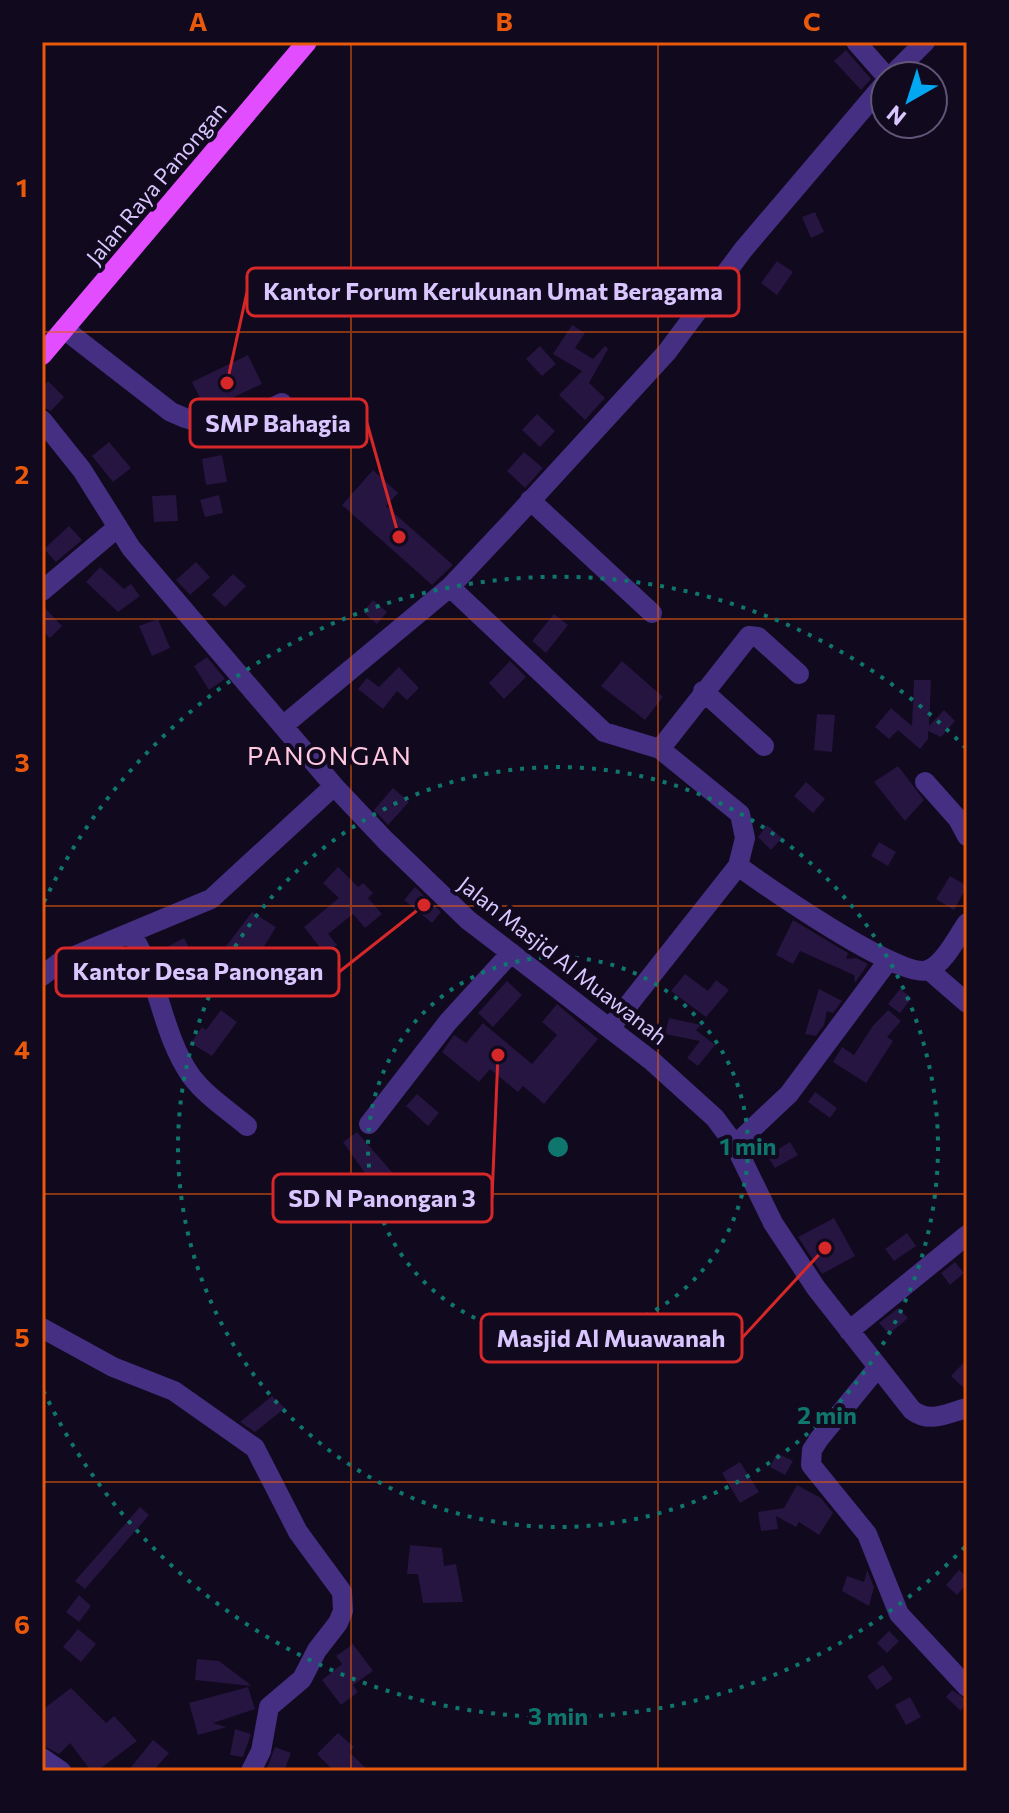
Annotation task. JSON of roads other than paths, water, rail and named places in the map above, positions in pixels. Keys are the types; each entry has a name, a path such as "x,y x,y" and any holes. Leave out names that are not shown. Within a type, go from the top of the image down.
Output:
{"main road":[{"name":"Jalan Raya Panongan","path":"42,355 307,42"}],"street":[{"path":"856,42 873,60"},
{"path":"905,60 925,42"},
{"path":"284,725 450,587 667,352 743,250 869,102"},
{"path":"64,329 171,412 187,420 206,426 226,425 282,403"},
{"name":"Jalan Masjid Al Muawanah","path":"42,420 89,479 118,527 334,786 468,920 684,1087 735,1145 773,1223 849,1331 920,1416 938,1417 967,1408"},
{"path":"530,500 652,613"},
{"path":"42,591 118,527"},
{"path":"450,587 604,732 660,749 740,814 745,838 738,866 610,1028"},
{"path":"660,749 749,636 758,637 799,674"},
{"path":"703,691 764,746"},
{"path":"925,782 958,819 967,836"},
{"path":"42,976 60,962 211,899 334,786"},
{"path":"738,866 791,904 888,961 918,971 929,970 939,961 967,923"},
{"path":"131,933 152,970 175,1047 192,1077 247,1126"},
{"path":"369,1124 448,1022 510,954"},
{"path":"735,1145 789,1094 888,961"},
{"path":"929,970 967,1003"},
{"path":"849,1331 967,1235"},
{"path":"42,1328 113,1367 174,1391 255,1448 298,1532 342,1592 343,1611 338,1623 317,1650 302,1679 269,1707 261,1751 251,1771"},
{"path":"878,1367 819,1439 812,1450 811,1465 867,1534 899,1614 967,1687"},
{"path":"42,1758 61,1771"}],"place":[{"name":"Kantor Forum Kerukunan Umat Beragama","path":"227,383"},
{"name":"SMP Bahagia","path":"399,537"},
{"name":"Kantor Desa Panongan","path":"424,905"},
{"name":"SD N Panongan 3","path":"498,1055"},
{"name":"Masjid Al Muawanah","path":"825,1248"}],"district":[{"name":"PANONGAN","path":"330,754"}]}
